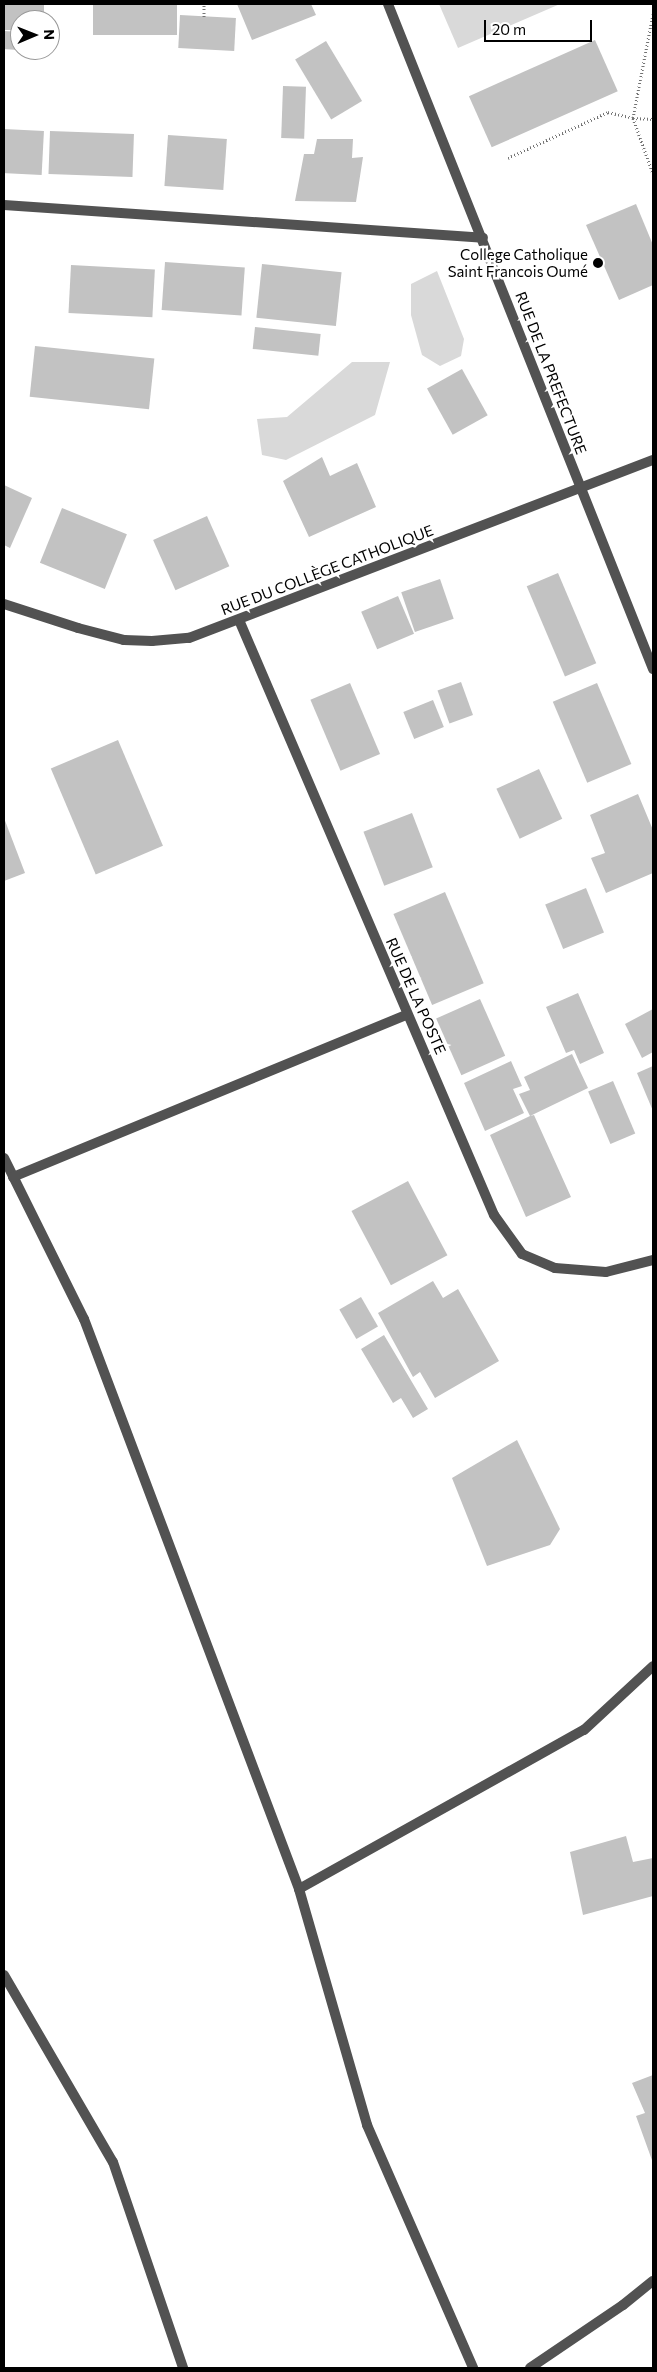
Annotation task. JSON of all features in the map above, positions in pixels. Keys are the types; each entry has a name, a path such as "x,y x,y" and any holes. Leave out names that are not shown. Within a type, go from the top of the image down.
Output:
{"street":[{"name":"RUE DE LA PREFECTURE","path":"388,4 483,238 580,490 653,669"},
{"path":"4,205 483,238"},
{"name":"RUE DU COLLÈGE CATHOLIQUE","path":"4,604 78,628 124,640 152,641 189,638 580,490 653,460"},
{"name":"RUE DE LA POSTE","path":"239,620 494,1215 522,1254 555,1268 606,1272 653,1260"},
{"path":"13,1177 407,1015"},
{"path":"4,1158 84,1319 298,1889 367,2125 473,2368"},
{"path":"298,1889 584,1730 653,1666"},
{"path":"4,1975 113,2162 183,2368"},
{"path":"530,2368 623,2306 653,2281"}],"path":[{"path":"204,4 204,17"},
{"path":"653,14 633,118 653,174"},
{"path":"508,158 608,112 633,118 653,120"}],"shaded area":[{"path":"439,4 560,4 458,48"},
{"path":"437,271 464,339 461,356 440,366 422,355 411,315 411,284"},
{"path":"352,362 390,362 375,415 286,460 262,455 257,419 287,417"}],"building":[{"path":"4,4 44,5 44,10 10,10 10,30 4,30"},
{"path":"93,4 177,4 177,35 93,35"},
{"path":"237,4 311,4 316,15 252,40"},
{"path":"180,15 236,18 234,51 178,48"},
{"path":"4,31 10,31 10,49 4,49"},
{"path":"595,40 618,91 492,147 469,96"},
{"path":"326,41 362,101 331,120 295,60"},
{"path":"283,86 306,87 304,139 281,138"},
{"path":"4,129 44,131 42,175 4,173"},
{"path":"50,131 134,134 132,177 48,174"},
{"path":"168,135 227,139 223,190 164,186"},
{"path":"317,139 353,139 352,158 363,157 356,202 295,201 304,154 314,154"},
{"path":"636,204 653,245 653,285 619,300 586,225"},
{"path":"165,262 245,268 241,315 162,310"},
{"path":"262,264 342,272 336,326 256,318"},
{"path":"71,265 155,269 152,317 68,313"},
{"path":"255,327 321,334 318,356 253,349"},
{"path":"35,346 154,359 149,409 30,397"},
{"path":"462,369 488,415 453,435 427,388"},
{"path":"322,457 330,476 357,463 376,507 309,537 283,481"},
{"path":"4,485 32,498 10,548 4,545"},
{"path":"62,508 127,534 105,589 40,563"},
{"path":"207,516 229,566 175,590 153,540"},
{"path":"558,573 596,663 565,676 527,586"},
{"path":"440,579 454,619 415,632 401,592"},
{"path":"398,596 414,634 377,649 361,612"},
{"path":"461,682 473,715 449,723 438,691"},
{"path":"350,683 380,754 341,771 310,700"},
{"path":"597,683 631,764 587,783 553,702"},
{"path":"433,700 444,727 414,739 403,712"},
{"path":"118,740 163,846 96,874 51,769"},
{"path":"539,769 562,819 520,839 496,789"},
{"path":"638,794 653,830 653,873 606,893 591,858 605,853 590,815"},
{"path":"412,813 433,867 384,886 363,832"},
{"path":"4,818 25,873 4,881"},
{"path":"586,888 604,933 563,949 545,904"},
{"path":"445,892 484,983 432,1005 393,914"},
{"path":"578,993 604,1053 580,1064 574,1050 566,1053 546,1007"},
{"path":"480,999 505,1056 461,1075 436,1019"},
{"path":"653,1009 653,1052 642,1058 625,1024"},
{"path":"572,1054 588,1088 530,1116 519,1094 530,1090 524,1077"},
{"path":"511,1061 522,1086 513,1089 524,1113 485,1131 464,1083"},
{"path":"653,1066 653,1111 637,1073"},
{"path":"613,1081 635,1133 610,1144 588,1092"},
{"path":"534,1115 571,1197 526,1217 490,1135"},
{"path":"408,1181 447,1255 391,1285 351,1211"},
{"path":"433,1281 443,1298 458,1289 499,1361 435,1398 420,1372 413,1377 378,1313"},
{"path":"361,1297 378,1326 356,1339 339,1310"},
{"path":"384,1335 428,1409 413,1418 401,1398 393,1403 361,1349"},
{"path":"517,1440 560,1529 550,1545 487,1566 452,1478"},
{"path":"626,1836 633,1862 653,1858 653,1896 583,1915 570,1852"},
{"path":"653,2075 653,2163 636,2116 645,2113 632,2083"}],"place":[{"name":"College Catholique Saint Francois Oumé","path":"598,263"}]}
